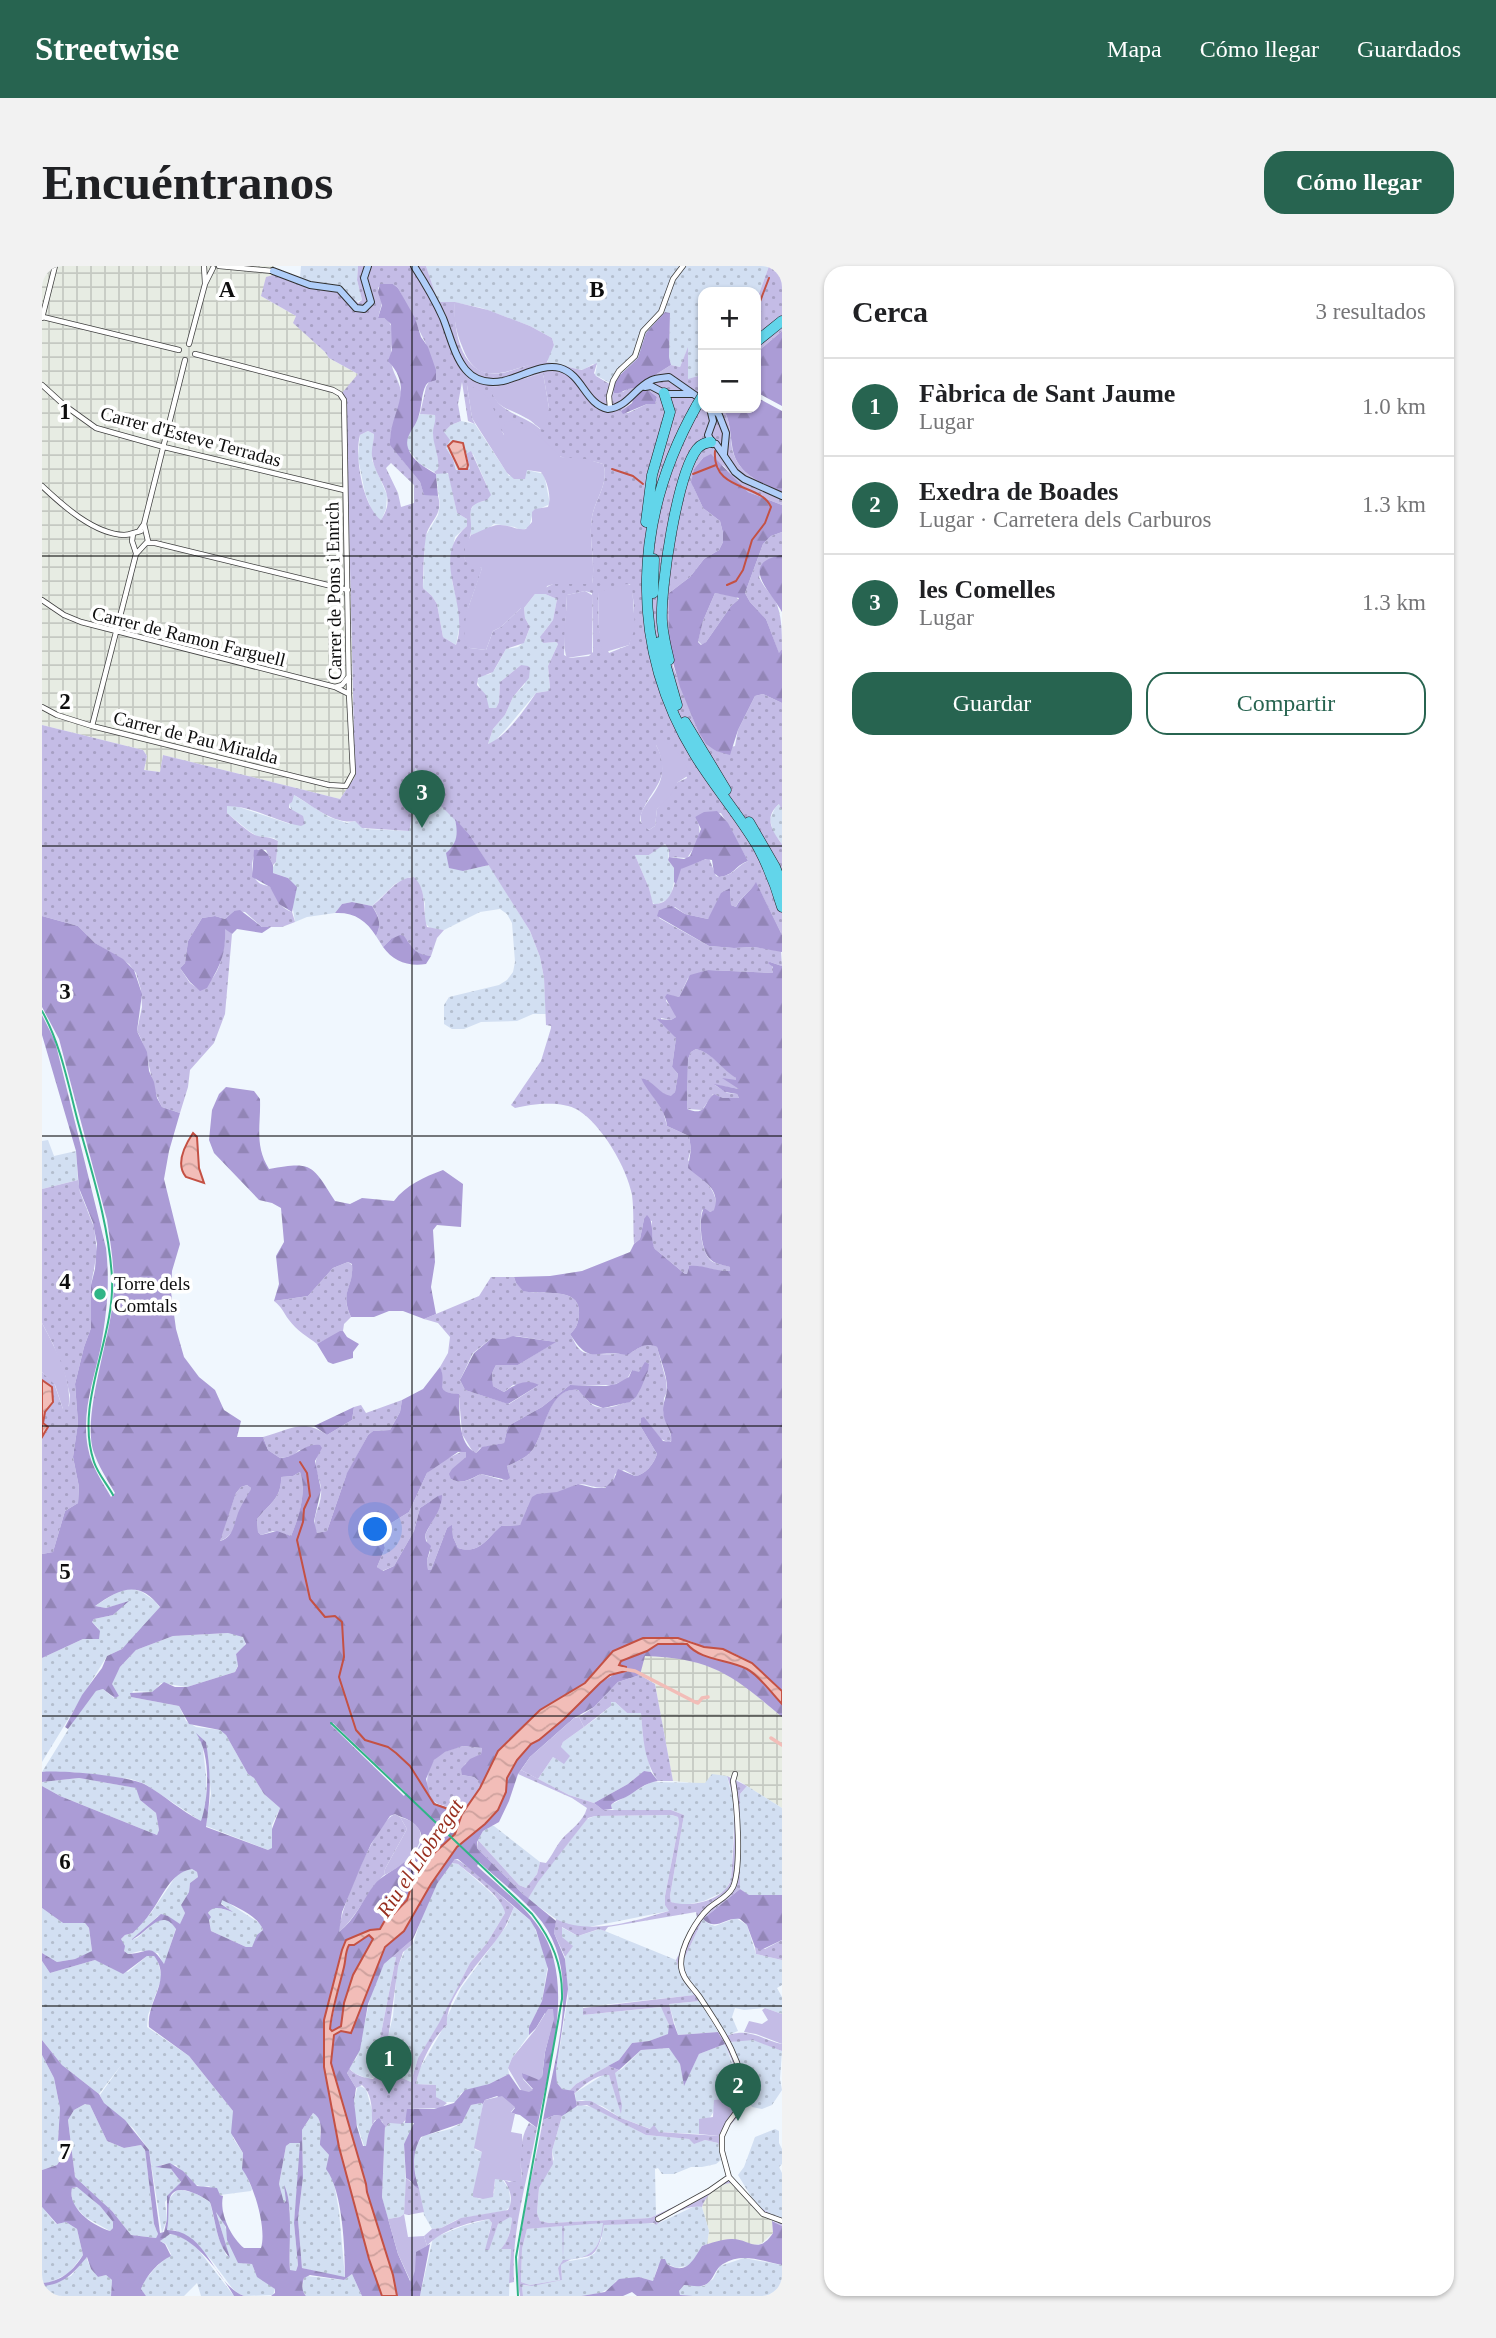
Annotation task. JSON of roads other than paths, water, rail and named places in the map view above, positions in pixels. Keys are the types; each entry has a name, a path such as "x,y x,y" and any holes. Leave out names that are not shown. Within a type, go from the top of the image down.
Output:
{"highway":[{"path":"761,330 782,314"},
{"path":"761,338 782,321"},
{"path":"665,392 670,412 652,475 642,544 643,610 652,660 661,688 693,752 757,846 782,906"},
{"path":"667,698 655,658 648,615 648,544 657,496 666,467 680,435 698,406"},
{"path":"698,408 666,488 656,532 654,615 659,647 685,721 702,753 758,835 782,885"},
{"path":"685,721 662,622 664,574 685,477 696,450 702,444 713,444"}],"street":[{"path":"55,266 42,318 179,350"},
{"path":"205,284 204,266 273,271 310,285 339,289 356,307 365,309 371,302 364,278 368,266"},
{"path":"243,266 255,269"},
{"path":"414,266 442,318 460,363 470,374 481,380 492,382 548,367 559,368 570,372 595,404 610,409 626,402 652,380 671,377 698,399"},
{"path":"610,409 609,397 613,381 619,371 635,356 643,331 661,312 673,279 684,266"},
{"path":"189,344 205,284 216,267"},
{"path":"189,344 195,349 195,354 191,359 185,360 180,357 179,350 183,345 189,344"},
{"name":"Carrer de Pons i Enrich","path":"195,354 333,390 344,400 344,490 353,773 346,786"},
{"path":"92,726 136,554 146,541 144,524 185,360"},
{"path":"663,378 659,383 665,392"},
{"path":"665,392 676,388 675,382"},
{"name":"Carrer d'Esteve Terradas","path":"42,385 96,428 344,490"},
{"path":"639,389 651,386 698,400"},
{"path":"712,413 712,428 708,435 735,472 744,479 782,496"},
{"path":"717,413 726,434 725,456"},
{"path":"712,428 723,428"},
{"path":"713,444 724,441"},
{"path":"42,486 86,521 124,535 133,542 155,543 348,590"},
{"path":"136,554 133,542 144,524"},
{"path":"124,535 137,532"},
{"path":"137,532 146,541"},
{"name":"Carrer de Ramon Farguell","path":"42,600 64,615 116,633 335,687 349,694"},
{"path":"335,687 346,681 349,675"},
{"name":"Carrer de Pau Miralda","path":"42,707 57,715 92,726 329,785 346,786"},
{"path":"735,1774 736,1877 727,1896 700,1918 683,1954 681,1966 683,1976 732,2050 744,2087 744,2102 728,2123 720,2142 729,2176 763,2214 782,2221"},
{"path":"658,2219 709,2191 729,2176"}],"water":[{"path":"453,441 463,443 467,469 459,469 448,446"},
{"path":"193,1133 197,1137 199,1168 204,1183 186,1177 181,1166 184,1149"},
{"path":"42,1380 52,1387 53,1402 45,1412 43,1423 48,1427 42,1437"},
{"path":"643,1638 678,1638 704,1647 723,1649 752,1663 782,1691 782,1704 752,1672 700,1654 687,1644 658,1644 621,1661 619,1665 626,1667 626,1671 610,1675 600,1683 564,1719 531,1744 517,1760 507,1778 506,1792 498,1810 457,1847 431,1884 404,1931 385,1947 351,2033 341,2031 334,2035 331,2063 393,2275 397,2296 382,2296 369,2259 339,2147 324,2067 324,2020 342,1950 346,1940 370,1930 380,1929 407,1900 413,1881 431,1856 455,1834 462,1814 480,1788 498,1751 540,1710 585,1683 613,1651","holes":["369,1935 373,1939 353,1975 344,2003 341,2026 332,2031 332,2013 349,1945 354,1945"]}],"waterway":[{"path":"761,299 769,278"},
{"path":"715,451 716,464 721,474 766,499 771,507 765,523 752,540 743,570 736,581 727,585"},
{"path":"693,474 716,465"},
{"path":"612,469 633,476 643,484"},
{"name":"Riu el Llobregat","path":"300,1462 307,1473 310,1496 297,1540 310,1599 325,1617 335,1616 342,1622 344,1657 339,1677 356,1730 365,1740 388,1747 410,1766 434,1804 451,1810 451,1824 455,1833"},
{"path":"623,1669 635,1671 698,1703 702,1698 708,1697"},
{"path":"771,1738 782,1745"}],"railway":[{"path":"42,1011 63,1065 99,1199 110,1258 111,1301 92,1394 89,1439 94,1462 113,1495"},
{"path":"331,1723 532,1914 555,1954 561,1975 562,1999 516,2257 518,2296"}],"place":[{"name":"les Comelles","path":"422,828"},
{"name":"Torre dels Comtals","path":"100,1294"},
{"name":"Fàbrica de Sant Jaume","path":"389,2094"},
{"name":"Exedra de Boades","path":"738,2121"}]}
